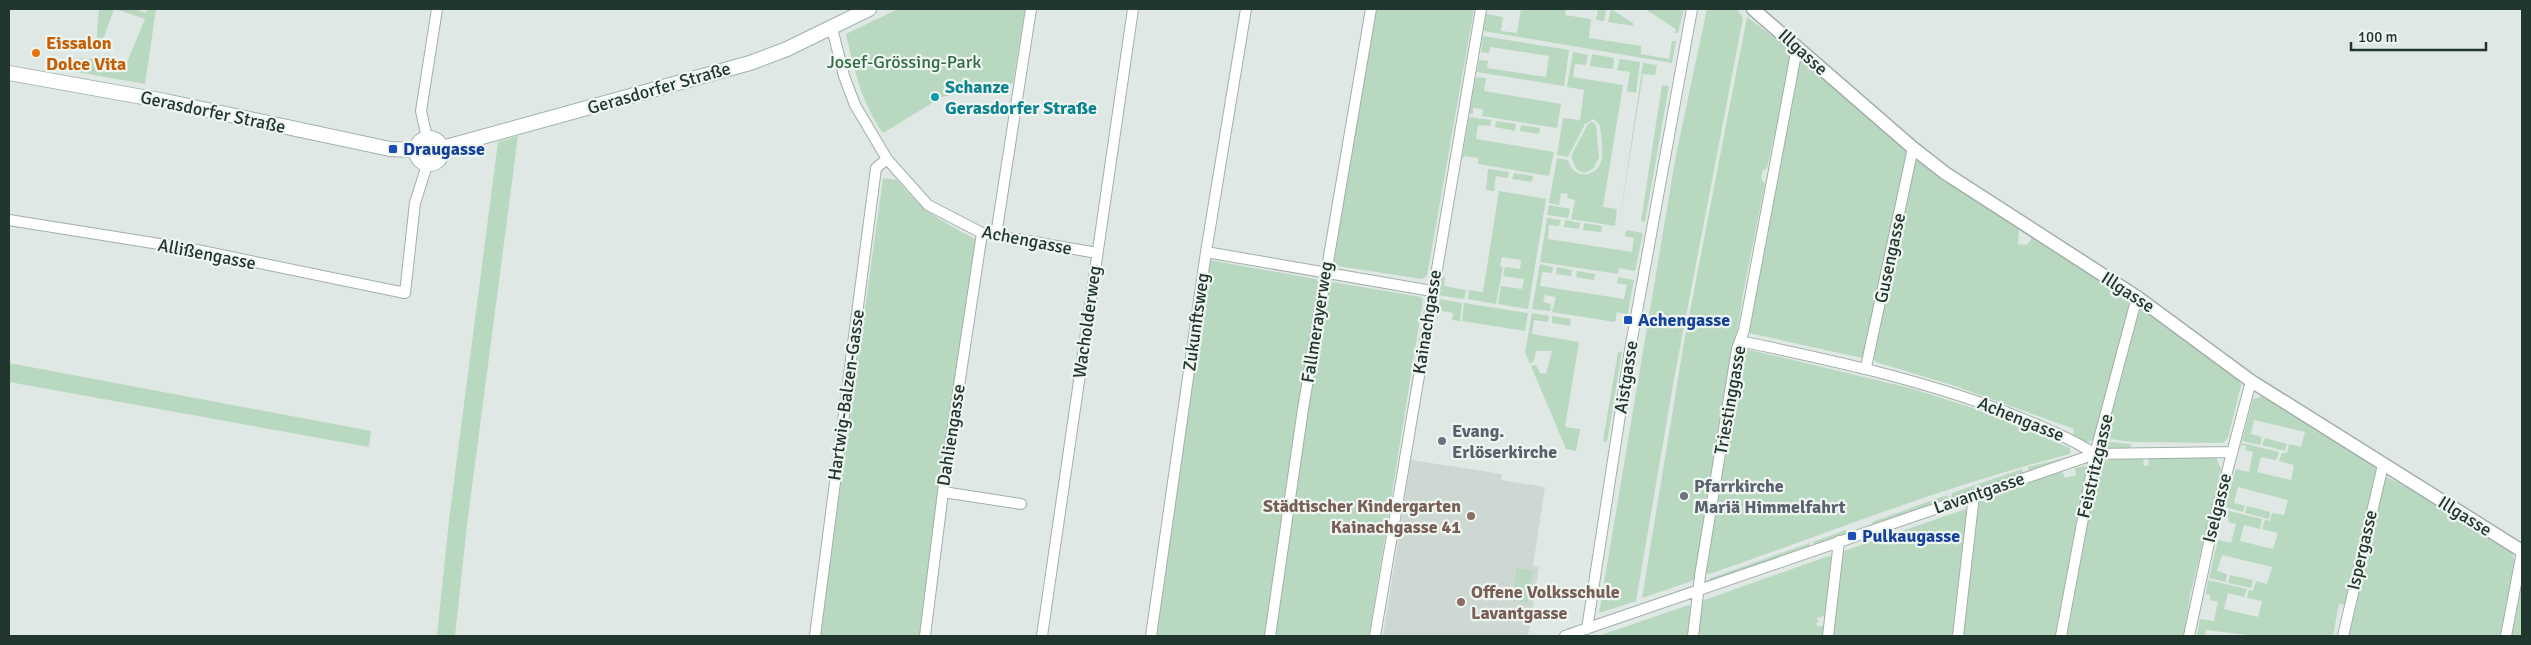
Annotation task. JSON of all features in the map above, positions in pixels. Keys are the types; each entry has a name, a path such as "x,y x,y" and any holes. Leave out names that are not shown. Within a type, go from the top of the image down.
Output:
{"main road":[{"name":"Gerasdorfer Straße","path":"442,148 750,63 832,28 869,9"},
{"name":"Gerasdorfer Straße","path":"9,73 165,101 393,149 416,150"},
{"path":"427,138 437,140 442,148 440,159 437,163 428,164 418,158 416,150 418,144 427,138"}],"street":[{"path":"427,138 421,111 437,9"},
{"path":"996,235 1031,9"},
{"name":"Wacholderweg","path":"1042,636 1134,9"},
{"name":"Zukunftsweg","path":"1151,636 1206,252 1246,9"},
{"name":"Fallmerayerweg","path":"1270,636 1287,512 1371,9"},
{"name":"Kainachgasse","path":"1375,636 1481,9"},
{"name":"Aistgasse","path":"1587,629 1630,350 1692,9"},
{"name":"Illgasse","path":"1752,9 1912,148 1969,190 2137,297 2251,381 2522,552"},
{"name":"Achengasse","path":"832,28 844,76 855,106 887,159 928,205 982,233 1097,254"},
{"name":"Triestinggasse","path":"1693,636 1698,590 1740,341 1797,48"},
{"name":"Gusengasse","path":"1866,367 1912,148"},
{"name":"Hartwig-Balzen-Gasse","path":"814,636 876,168 887,159"},
{"name":"Allißengasse","path":"9,220 197,250 405,293 416,202 428,164"},
{"name":"Dahliengasse","path":"925,636 943,492 982,233"},
{"path":"1206,252 1432,291"},
{"name":"Feistritzgasse","path":"2061,636 2095,454 2137,297"},
{"name":"Achengasse","path":"1740,341 1866,367 1978,402 2061,434 2095,454"},
{"name":"Iselgasse","path":"2189,636 2200,577 2251,381"},
{"name":"Lavantgasse","path":"1565,636 2095,454 2232,452"},
{"name":"Ispergasse","path":"2343,636 2383,465"},
{"path":"943,492 1021,504"},
{"path":"1958,636 1974,495"},
{"path":"1828,636 1839,541"},
{"path":"2506,636 2522,552"}],"shaded area":[{"path":"1411,460 1502,474 1501,480 1545,487 1533,566 1539,567 1528,636 1383,636"}],"green space":[{"path":"99,9 114,9 101,45 98,47 96,45"},
{"path":"116,9 134,9 146,13 148,9 156,9 145,84 66,70 66,58 98,59 99,56 125,67 145,19"},
{"name":"Josef-Grössing-Park","path":"898,9 1025,9 1013,83 942,97 883,133 864,98 846,34"},
{"path":"1372,9 1474,9 1427,276 1422,279 1332,265"},
{"path":"1521,9 1566,9 1565,15 1591,19 1589,38 1641,46 1641,54 1669,59 1672,41 1676,41 1672,63 1484,31 1486,14 1503,17 1501,31 1517,33"},
{"path":"1598,9 1606,9 1604,21 1596,20"},
{"path":"1611,9 1633,23 1633,26 1608,22"},
{"path":"1645,9 1684,9 1678,33 1675,33 1676,29"},
{"path":"1707,9 1737,9 1743,18 1674,379 1636,601 1599,613 1676,155"},
{"path":"1747,17 1793,52 1767,168 1763,170 1761,179 1765,184 1744,289 1697,576 1692,581 1642,598 1684,342"},
{"path":"1483,36 1569,50 1564,86 1477,72 1479,60 1488,61 1487,68 1546,77 1549,56 1491,47 1489,53 1481,52"},
{"path":"1573,52 1588,55 1586,65 1575,64 1573,77 1623,85 1603,207 1617,209 1615,226 1571,219 1575,200 1567,198 1568,194 1561,193 1559,205 1549,203 1557,158 1568,160 1570,166 1578,173 1589,174 1598,168 1602,158 1600,126 1594,119 1585,124 1568,157 1557,155 1563,118 1580,120 1584,90 1567,87"},
{"path":"1592,54 1614,58 1613,69 1590,66"},
{"path":"1620,59 1640,62 1636,93 1627,91 1630,72 1617,70"},
{"path":"1805,60 1907,150 1867,354 1862,358 1749,333 1746,329 1799,63"},
{"path":"1643,63 1657,65 1655,75 1643,74 1619,225"},
{"path":"1476,77 1486,78 1484,91 1561,104 1557,128 1482,116 1483,109 1473,108 1473,114 1469,114"},
{"path":"1662,85 1669,86 1645,222 1641,221"},
{"path":"1469,117 1491,120 1490,126 1478,125 1476,139 1554,152 1549,176 1478,164 1478,158 1465,156 1462,160"},
{"path":"1496,121 1516,124 1515,131 1495,127"},
{"path":"1592,122 1596,125 1599,157 1594,168 1584,173 1576,169 1571,156 1588,124"},
{"path":"1521,125 1540,128 1539,134 1520,131"},
{"path":"518,136 467,525 455,636 437,636 449,520 498,142"},
{"path":"1918,161 2019,230 2018,244 2027,245 2032,238 2128,299 2131,303 2098,433 2094,435 2096,438 2087,443 2073,436 2074,429 1955,386 1876,362 1873,357 1914,162"},
{"path":"1488,169 1509,172 1508,178 1496,176 1494,191 1486,190"},
{"path":"1514,173 1533,176 1532,182 1512,179"},
{"path":"883,178 897,180 924,208 975,239 924,636 820,636"},
{"path":"1499,191 1546,199 1528,309 1498,304 1501,286 1522,289 1524,279 1503,276 1505,267 1520,269 1521,260 1502,257 1500,266 1503,267 1496,304 1468,299 1469,290 1483,292"},
{"path":"1549,205 1570,209 1568,218 1547,215"},
{"path":"1547,218 1561,220 1559,226 1549,225 1548,239 1632,252 1634,238 1625,236 1626,230 1643,233 1635,271 1619,268 1618,274 1540,262"},
{"path":"1565,220 1580,223 1579,229 1564,227"},
{"path":"1584,223 1602,226 1601,232 1583,230"},
{"path":"1209,260 1316,279 1320,284 1266,636 1154,636"},
{"path":"1540,264 1553,267 1552,273 1542,272 1540,286 1624,299 1627,285 1617,283 1618,277 1634,280 1626,323 1626,314 1617,312 1615,322 1552,312 1556,297 1545,295 1543,302 1551,304 1550,311 1532,309"},
{"path":"1557,267 1572,270 1571,276 1556,274"},
{"path":"1577,271 1595,274 1594,280 1576,277"},
{"path":"1441,276 1445,277 1444,286 1466,290 1464,299 1438,295"},
{"path":"1332,282 1421,297 1423,300 1369,636 1273,636 1327,285"},
{"path":"1440,299 1462,303 1460,321 1452,320 1453,313 1437,310 1434,316 1436,304 1439,305"},
{"path":"1464,303 1528,313 1525,331 1462,321"},
{"path":"2143,307 2238,378 2241,385 2228,438 2223,443 2133,442 2102,438 2138,310"},
{"path":"1532,313 1549,316 1548,322 1534,320 1532,334 1579,342 1565,427 1580,429 1576,451 1566,449 1531,366 1536,365 1540,373 1546,374 1552,351 1536,351 1534,361 1530,364 1525,353"},
{"path":"1552,316 1571,319 1570,326 1552,323"},
{"path":"1746,349 1910,388 1973,408 2070,448 2070,454 1978,480 1709,574 1706,573 1742,352"},
{"path":"1618,352 1622,352 1607,442 1603,441"},
{"path":"9,363 371,431 369,447 9,382"},
{"path":"2263,396 2378,466 2345,605 2339,604 2333,636 2256,636 2206,630 2205,636 2197,636 2200,619 2214,621 2218,602 2210,600 2210,595 2206,594 2208,580 2247,589 2244,597 2228,593 2224,609 2258,617 2262,601 2247,598 2249,590 2253,591 2256,581 2267,584 2272,567 2222,555 2217,571 2227,574 2226,582 2209,578 2218,540 2231,543 2236,524 2228,522 2229,518 2223,518 2225,510 2262,519 2260,529 2244,525 2240,541 2273,549 2278,533 2262,529 2265,520 2270,521 2272,513 2284,515 2288,500 2238,487 2234,503 2245,506 2243,512 2225,507 2236,469 2249,472 2253,452 2245,450 2246,446 2243,445 2240,448 2242,443 2279,452 2276,460 2261,457 2257,472 2291,480 2294,465 2279,461 2282,453 2287,453 2289,444 2301,447 2305,432 2254,420 2251,434 2262,437 2260,445 2242,441 2253,399"},
{"path":"2265,438 2287,444 2285,451 2262,445"},
{"path":"2102,441 2131,444 2131,451 2103,451"},
{"path":"2076,455 2072,459 2029,472 2028,467"},
{"path":"2143,457 2144,466 2149,465 2148,458 2216,457 2221,469 2190,596 2184,636 2065,636 2098,463"},
{"path":"2085,466 2088,469 2058,636 1962,636 1978,497 1981,496 1984,502 1992,500 1990,493 1992,492 2062,471 2065,478 2076,475 2075,468"},
{"path":"2022,469 2024,474 1951,498 1952,493"},
{"path":"2383,475 2416,492 2512,553 2515,562 2501,636 2348,636"},
{"path":"1947,495 1949,499 1874,526 1872,522"},
{"path":"2247,506 2270,512 2269,519 2245,513"},
{"path":"1966,509 1969,510 1955,636 1831,636 1840,556 1844,551"},
{"path":"1846,530 1847,535 1813,547 1813,542"},
{"path":"1810,543 1809,549 1716,581 1708,579"},
{"path":"1829,556 1832,558 1825,615 1817,618 1819,622 1816,623 1818,627 1824,625 1823,636 1698,636 1704,600"},
{"path":"1517,568 1533,570 1528,603 1512,600"},
{"path":"2522,572 2522,636 2510,636"},
{"path":"2230,575 2253,580 2251,588 2228,583"},
{"path":"1689,605 1692,608 1689,636 1598,636"}],"place":[{"name":"Eissalon Dolce Vita","path":"36,53"},
{"name":"Schanze Gerasdorfer Straße","path":"935,97"},
{"name":"Draugasse","path":"393,149"},
{"name":"Achengasse","path":"1628,320"},
{"name":"Evang. Erlöserkirche","path":"1442,441"},
{"name":"Pfarrkirche Mariä Himmelfahrt","path":"1684,496"},
{"name":"Städtischer Kindergarten Kainachgasse 41","path":"1471,516"},
{"name":"Pulkaugasse","path":"1852,536"},
{"name":"Offene Volksschule Lavantgasse","path":"1461,602"}]}
